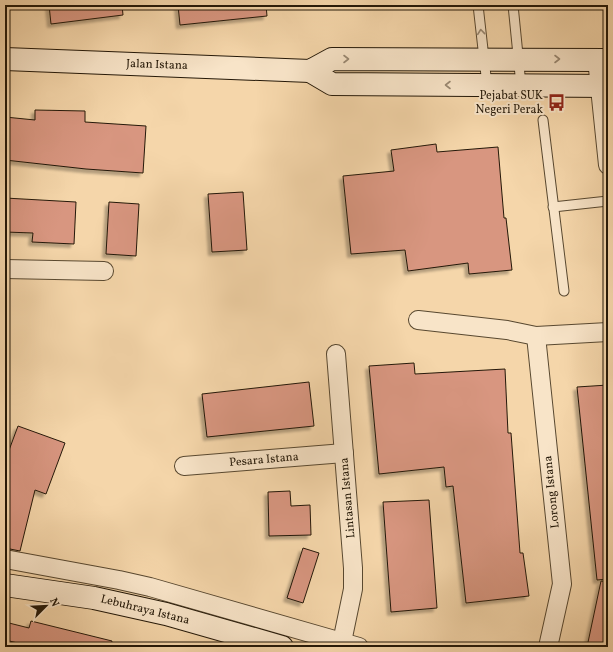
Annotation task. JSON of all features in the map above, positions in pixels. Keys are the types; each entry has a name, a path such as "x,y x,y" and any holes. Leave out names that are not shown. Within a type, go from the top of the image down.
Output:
{"main road":[{"name":"Jalan Istana","path":"5,59 310,71"},
{"path":"310,71 332,59 603,60"},
{"path":"310,71 332,84 604,86"},
{"name":"Lebuhraya Istana","path":"5,585 94,598 166,614 282,647"}],"street":[{"path":"603,60 608,165"},
{"path":"5,269 104,271"},
{"path":"418,320 507,330 536,336 608,332"},
{"name":"Lorong Istana","path":"536,336 562,584 548,647"},
{"name":"Lintasan Istana","path":"336,354 354,568 350,644"},
{"name":"Pesara Istana","path":"184,466 344,453"},
{"path":"5,559 150,587 350,644"}],"lane":[{"path":"478,5 487,85"},
{"path":"513,5 521,86"},
{"path":"543,120 564,291"},
{"path":"553,207 608,201"}],"building":[{"path":"49,5 122,5 123,15 51,24"},
{"path":"178,5 266,5 267,16 180,25"},
{"path":"35,110 85,111 85,122 146,126 143,173 86,169 5,160 5,117 35,120"},
{"path":"436,144 437,152 498,147 504,218 506,218 512,270 469,274 468,263 408,271 405,250 351,254 343,176 394,171 391,150"},
{"path":"243,192 247,250 212,252 208,194"},
{"path":"5,198 76,202 74,244 32,242 33,233 5,232"},
{"path":"109,202 139,204 136,256 106,254"},
{"path":"414,363 415,374 505,369 508,433 511,433 520,553 523,553 529,596 466,603 453,486 446,487 444,467 379,474 369,366"},
{"path":"309,382 314,426 207,437 202,394"},
{"path":"608,385 608,579 597,580 577,387"},
{"path":"18,426 65,443 46,494 35,490 20,551 5,548 5,461"},
{"path":"290,491 291,506 310,505 311,535 269,536 268,492"},
{"path":"429,500 437,608 391,612 383,502"},
{"path":"303,548 319,553 303,603 287,598"},
{"path":"601,581 608,582 608,647 587,647"},
{"path":"31,621 112,641 111,647 35,647 5,640 5,622 29,628"}],"place":[{"name":"Pejabat SUK Negeri Perak","path":"556,103"}]}
